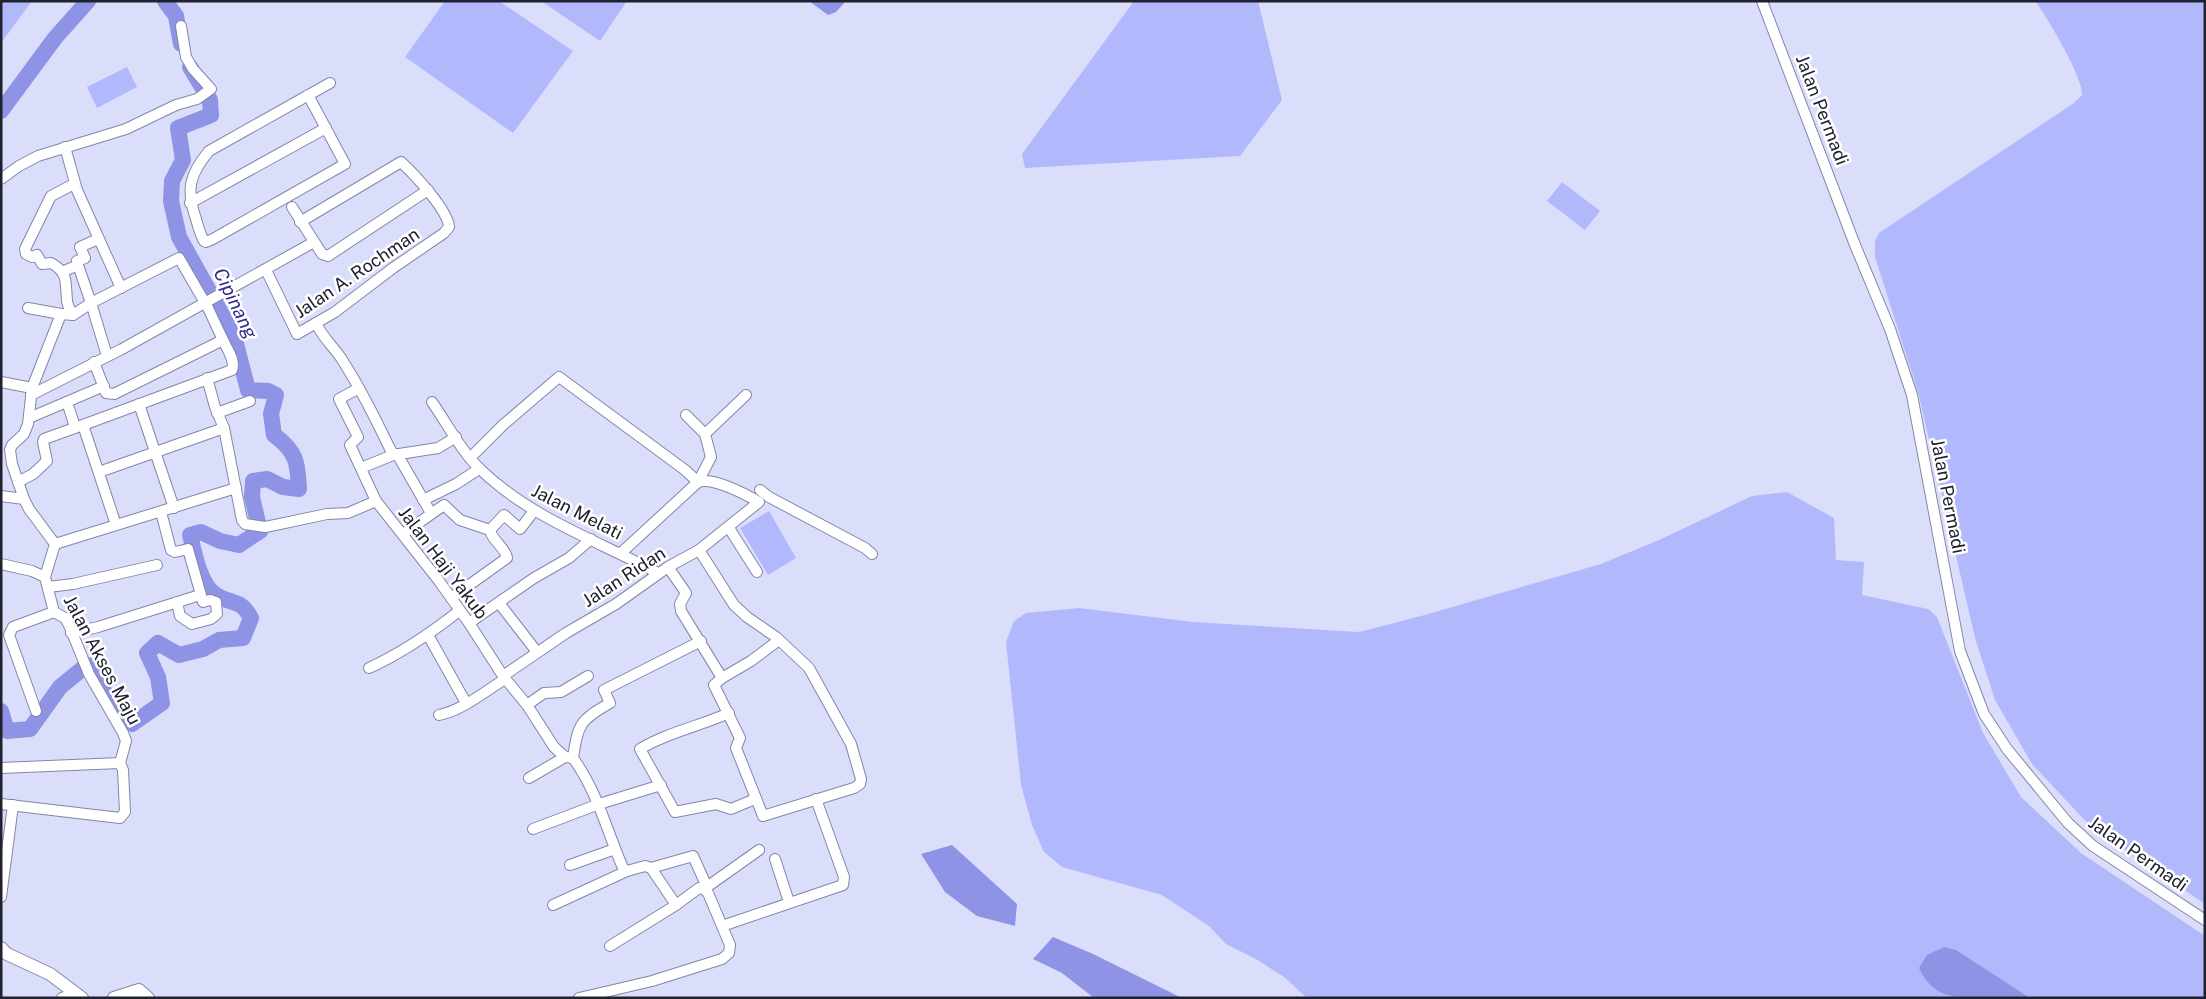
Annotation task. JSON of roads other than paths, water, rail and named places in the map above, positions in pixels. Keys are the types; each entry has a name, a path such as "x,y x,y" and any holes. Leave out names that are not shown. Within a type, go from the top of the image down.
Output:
{"street":[{"name":"Jalan Permadi","path":"1762,1 1855,245 1890,329 1912,395 1960,651 1984,714 2007,749 2073,828 2106,855 2205,920"},
{"path":"1,179 28,161 65,147 126,129 176,105 197,98 211,88 193,69 186,57 181,26"},
{"path":"308,95 345,164 206,242 202,239 190,203 191,179 208,151 308,95 330,83"},
{"path":"190,203 326,128"},
{"path":"65,147 74,184 121,288"},
{"path":"292,207 300,222 322,254 328,256 428,190 403,164 398,162 300,222"},
{"path":"73,315 67,302 67,281 62,272 50,263 42,264 37,254 31,257 26,254 25,250 51,196 74,184"},
{"name":"Jalan A. Rochman","path":"266,270 297,334 317,326 393,268 444,234 449,227 448,220 428,190"},
{"path":"98,239 80,247 85,258 77,261 107,356"},
{"path":"1,382 31,391 107,356 314,242"},
{"path":"18,482 33,474 47,462 44,439 233,368 233,360 206,302 179,258 91,303 73,315 28,308"},
{"path":"62,272 78,265"},
{"path":"56,544 29,510 18,482 10,448 24,434 29,418 31,391 61,314"},
{"path":"317,326 340,356 395,454 431,513"},
{"path":"94,362 106,393 110,395 223,340"},
{"path":"471,457 503,425 559,377 686,470 698,482"},
{"path":"207,378 217,413 224,428 242,520 245,524 252,526 275,525 327,514 348,512 376,501"},
{"path":"29,418 104,386"},
{"name":"Jalan Haji Yakub","path":"359,388 339,399 358,437 350,445 376,501 451,598 504,678 526,705 554,747 569,757 586,778 599,804 623,868 627,871"},
{"path":"121,390 128,408"},
{"path":"705,434 746,395"},
{"path":"217,413 250,401"},
{"path":"67,402 100,472 116,525"},
{"name":"Jalan Melati","path":"432,402 479,469 534,511 658,573"},
{"path":"139,404 174,508"},
{"path":"621,553 698,482 711,458 705,434 686,415"},
{"path":"100,472 224,428"},
{"path":"360,468 395,454 438,448 456,437"},
{"path":"423,500 456,484 479,469"},
{"name":"Jalan Ridan","path":"438,714 448,713 466,703 504,678 537,652 616,604 658,573 699,550 759,502 738,490 703,480 698,482"},
{"path":"56,544 236,488"},
{"path":"760,490 769,498 865,548 872,554"},
{"path":"1,496 24,499"},
{"path":"403,534 445,505 463,521 490,530 494,540 506,553 507,558 451,598"},
{"path":"490,530 503,515 520,529 534,511"},
{"path":"161,512 171,550 175,552 188,549 203,602 210,600 216,602 217,614 211,619 192,624 186,622 180,616 177,602"},
{"path":"728,528 757,572"},
{"path":"469,623 534,578 569,558 590,539"},
{"path":"46,582 56,544"},
{"path":"699,550 734,605 779,640 809,668 851,744 861,779 860,784 854,788 764,816 755,799 736,748 740,738 714,685 779,640"},
{"path":"1,564 32,571 46,582 73,584 157,565"},
{"path":"668,567 686,593 680,609 722,678"},
{"name":"Jalan Akses Maju","path":"46,582 54,612 65,618 86,669 126,741 120,763"},
{"path":"71,633 200,595"},
{"path":"499,603 537,652"},
{"path":"369,668 391,658 428,635 460,611"},
{"path":"36,711 9,634 13,627 54,612"},
{"path":"428,635 466,703"},
{"path":"529,778 569,757 576,734 582,724 590,715 610,703 604,690 701,641"},
{"path":"526,705 544,693 561,692 588,676"},
{"path":"729,713 703,725 652,742 640,749 675,812 716,804 731,809 755,799"},
{"path":"1,768 120,763 123,770 125,812 120,818 1,804"},
{"path":"533,829 599,804 660,786"},
{"path":"722,926 789,902 843,886 844,877 816,799"},
{"path":"1,897 13,805"},
{"path":"570,865 615,849"},
{"path":"610,946 676,905 699,888 706,888 759,850"},
{"path":"553,905 627,871 645,866 651,868 693,856 730,945 729,953 726,956 652,980 579,998"},
{"path":"775,859 789,902"},
{"path":"651,868 676,905"},
{"path":"1,948 8,954 50,974 79,995"},
{"path":"114,998 139,990 148,998"},
{"path":"62,998 79,995"}],"waterway":[{"name":"Cipinang","path":"1,111 55,38 88,1"},
{"name":"Cipinang","path":"165,1 176,16 181,44"},
{"name":"Cipinang","path":"1,711 7,731 30,729 60,687 87,665 92,666 112,707 132,724 162,703 158,677 147,653 158,643 179,655 203,649 219,640 243,638 251,618 247,611 239,604 222,598 210,590 198,568 190,535 201,532 220,541 239,545 260,531 252,497 253,481 267,479 283,487 299,489 298,471 294,458 287,446 274,435 271,414 276,395 268,391 248,390 234,336 179,237 171,201 172,181 183,160 178,128 211,115 210,100 190,67"}]}
